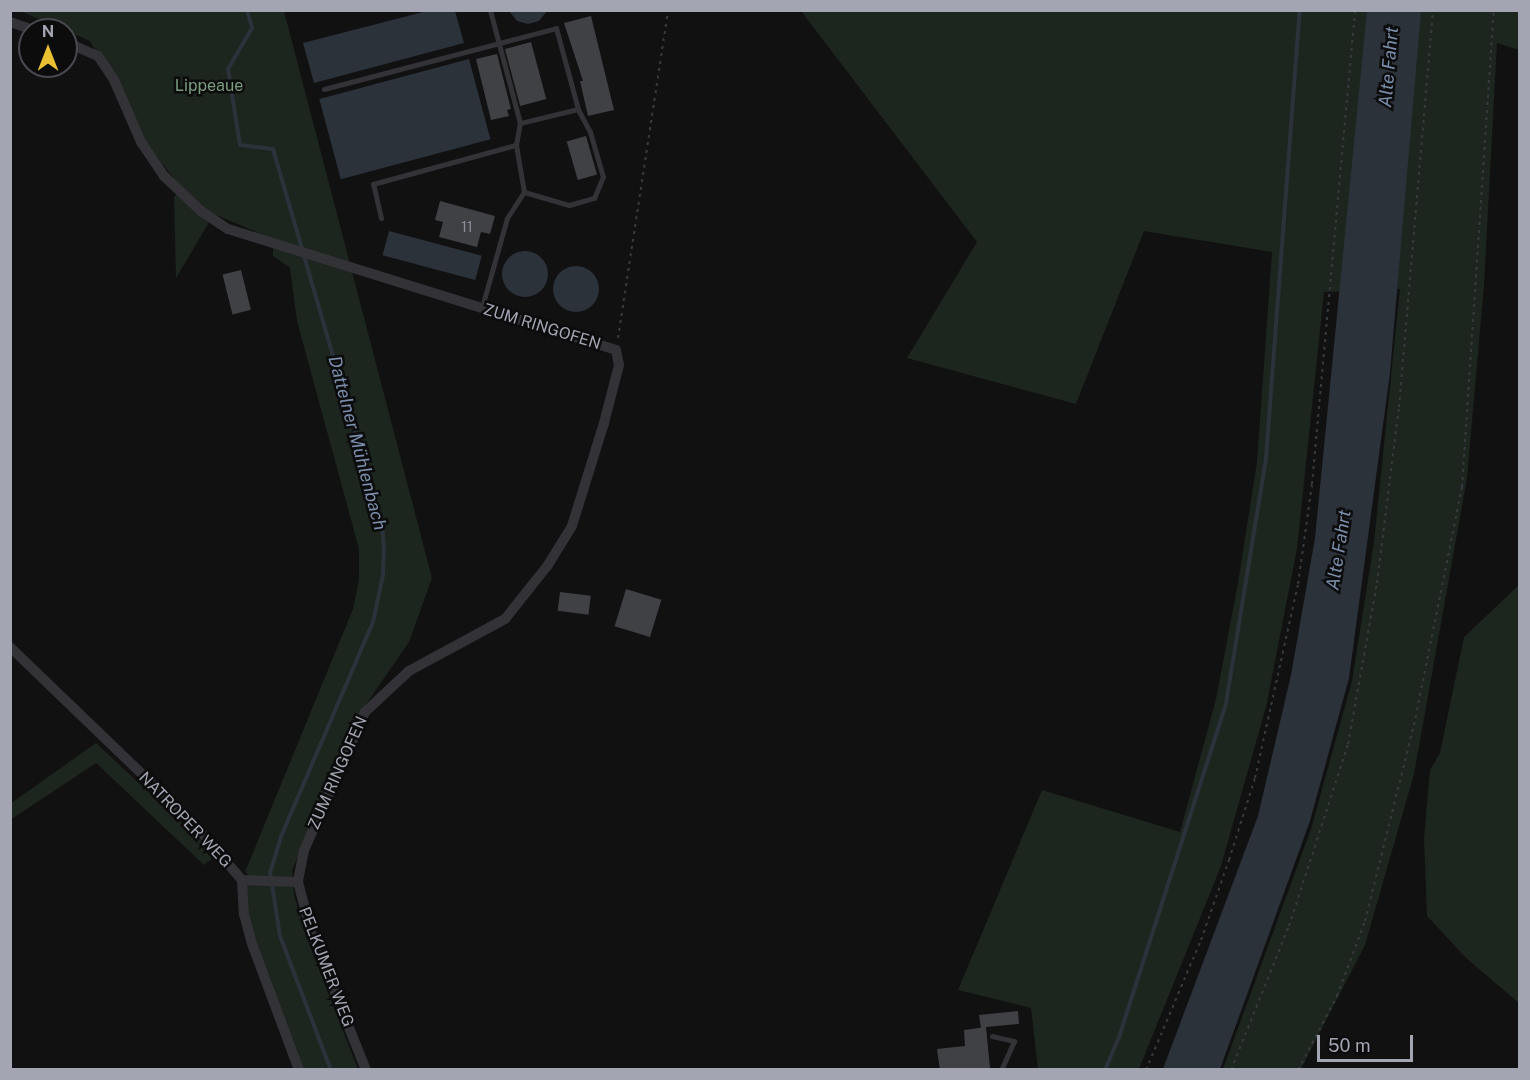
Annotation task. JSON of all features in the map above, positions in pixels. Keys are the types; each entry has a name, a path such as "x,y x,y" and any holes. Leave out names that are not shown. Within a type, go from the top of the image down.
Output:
{"street":[{"name":"ZUM RINGOFEN","path":"78,47 98,56 114,80 141,142 180,194 228,229 351,270 616,350 619,365 572,526 548,566 505,619 409,671 365,712 304,850 298,882"},
{"name":"NATROPER WEG","path":"10,647 202,832 242,880 251,941 298,1070"},
{"path":"242,880 298,882"},
{"name":"PELKUMER WEG","path":"298,882 311,932 366,1070"}],"lane":[{"path":"481,309 507,218 524,192 516,145 520,123 490,10"},
{"path":"324,88 556,28 578,109 590,132 603,177 594,198 569,205 524,192"},
{"path":"520,123 578,109"},
{"path":"381,218 373,184 516,145"},
{"path":"992,1036 1014,1041 1000,1070"}],"path":[{"path":"616,350 668,10"},
{"path":"1146,1070 1201,940 1233,850 1255,778 1296,595 1312,484 1355,10"},
{"path":"1231,1070 1289,926 1348,744 1377,583 1399,407 1433,10"},
{"path":"1298,1070 1337,996 1365,921 1414,725 1462,487 1494,10"}],"green space":[{"name":"Lippeaue","path":"20,11 284,11 432,578 409,642 351,726 292,871 294,895 305,933 358,1069 299,1069 251,941 243,880 256,881 245,872 353,609 359,580 359,549 297,321 290,268 273,256 273,239 214,214 176,278 174,197 182,189 143,139 90,41 78,36 78,18 36,18"},
{"path":"801,11 1519,11 1519,50 1497,43 1484,285 1467,478 1414,774 1365,945 1301,1069 1223,1069 1311,829 1352,681 1374,542 1400,289 1324,292 1297,549 1266,707 1221,866 1139,1069 1038,1069 1031,1008 958,990 1042,790 1180,832 1216,699 1238,583 1257,462 1272,252 1144,231 1076,404 907,358 977,242"},
{"path":"1519,585 1519,1003 1466,958 1427,916 1424,838 1430,770 1440,753 1464,637"},
{"path":"96,743 216,855 204,865 96,763 10,820 10,804"}],"water":[{"path":"427,11 455,11 464,43 314,83 303,43"},
{"path":"509,11 547,11 539,21 528,24 517,21"},
{"name":"Alte Fahrt","path":"1367,11 1421,11 1390,373 1349,678 1310,821 1220,1069 1163,1069 1258,816 1291,675 1315,538"},
{"path":"469,59 490,139 341,179 319,99"},
{"path":"389,231 482,256 475,280 383,255"},
{"path":"525,251 541,258 548,274 541,290 525,297 509,290 502,274 509,258"},
{"path":"576,266 592,273 599,289 592,305 576,312 560,305 553,289 560,273"}],"building":[{"path":"591,16 614,110 588,116 580,81 583,81 564,23"},
{"path":"531,42 546,99 520,106 505,49"},
{"path":"497,54 511,109 507,110 509,116 491,120 476,59"},
{"path":"586,136 597,174 578,180 567,142"},
{"path":"440,201 495,216 490,234 481,232 477,247 439,237 443,222 435,220"},
{"path":"241,270 251,310 232,314 223,275"},
{"path":"626,589 661,600 650,637 615,626"},
{"path":"560,592 591,596 588,615 558,611"},
{"path":"1018,1011 1019,1024 986,1027 990,1068 940,1070 937,1049 965,1046 964,1030 981,1028 979,1015"}],"waterway":[{"name":"Dattelner Mühlenbach","path":"247,10 252,28 228,69 240,145 273,149 302,249"},
{"path":"1105,1070 1120,1034 1226,703 1266,458 1300,10"},
{"name":"Dattelner Mühlenbach","path":"304,256 382,525 384,546 383,575 373,622 281,837 270,872 280,936 331,1070"}]}
